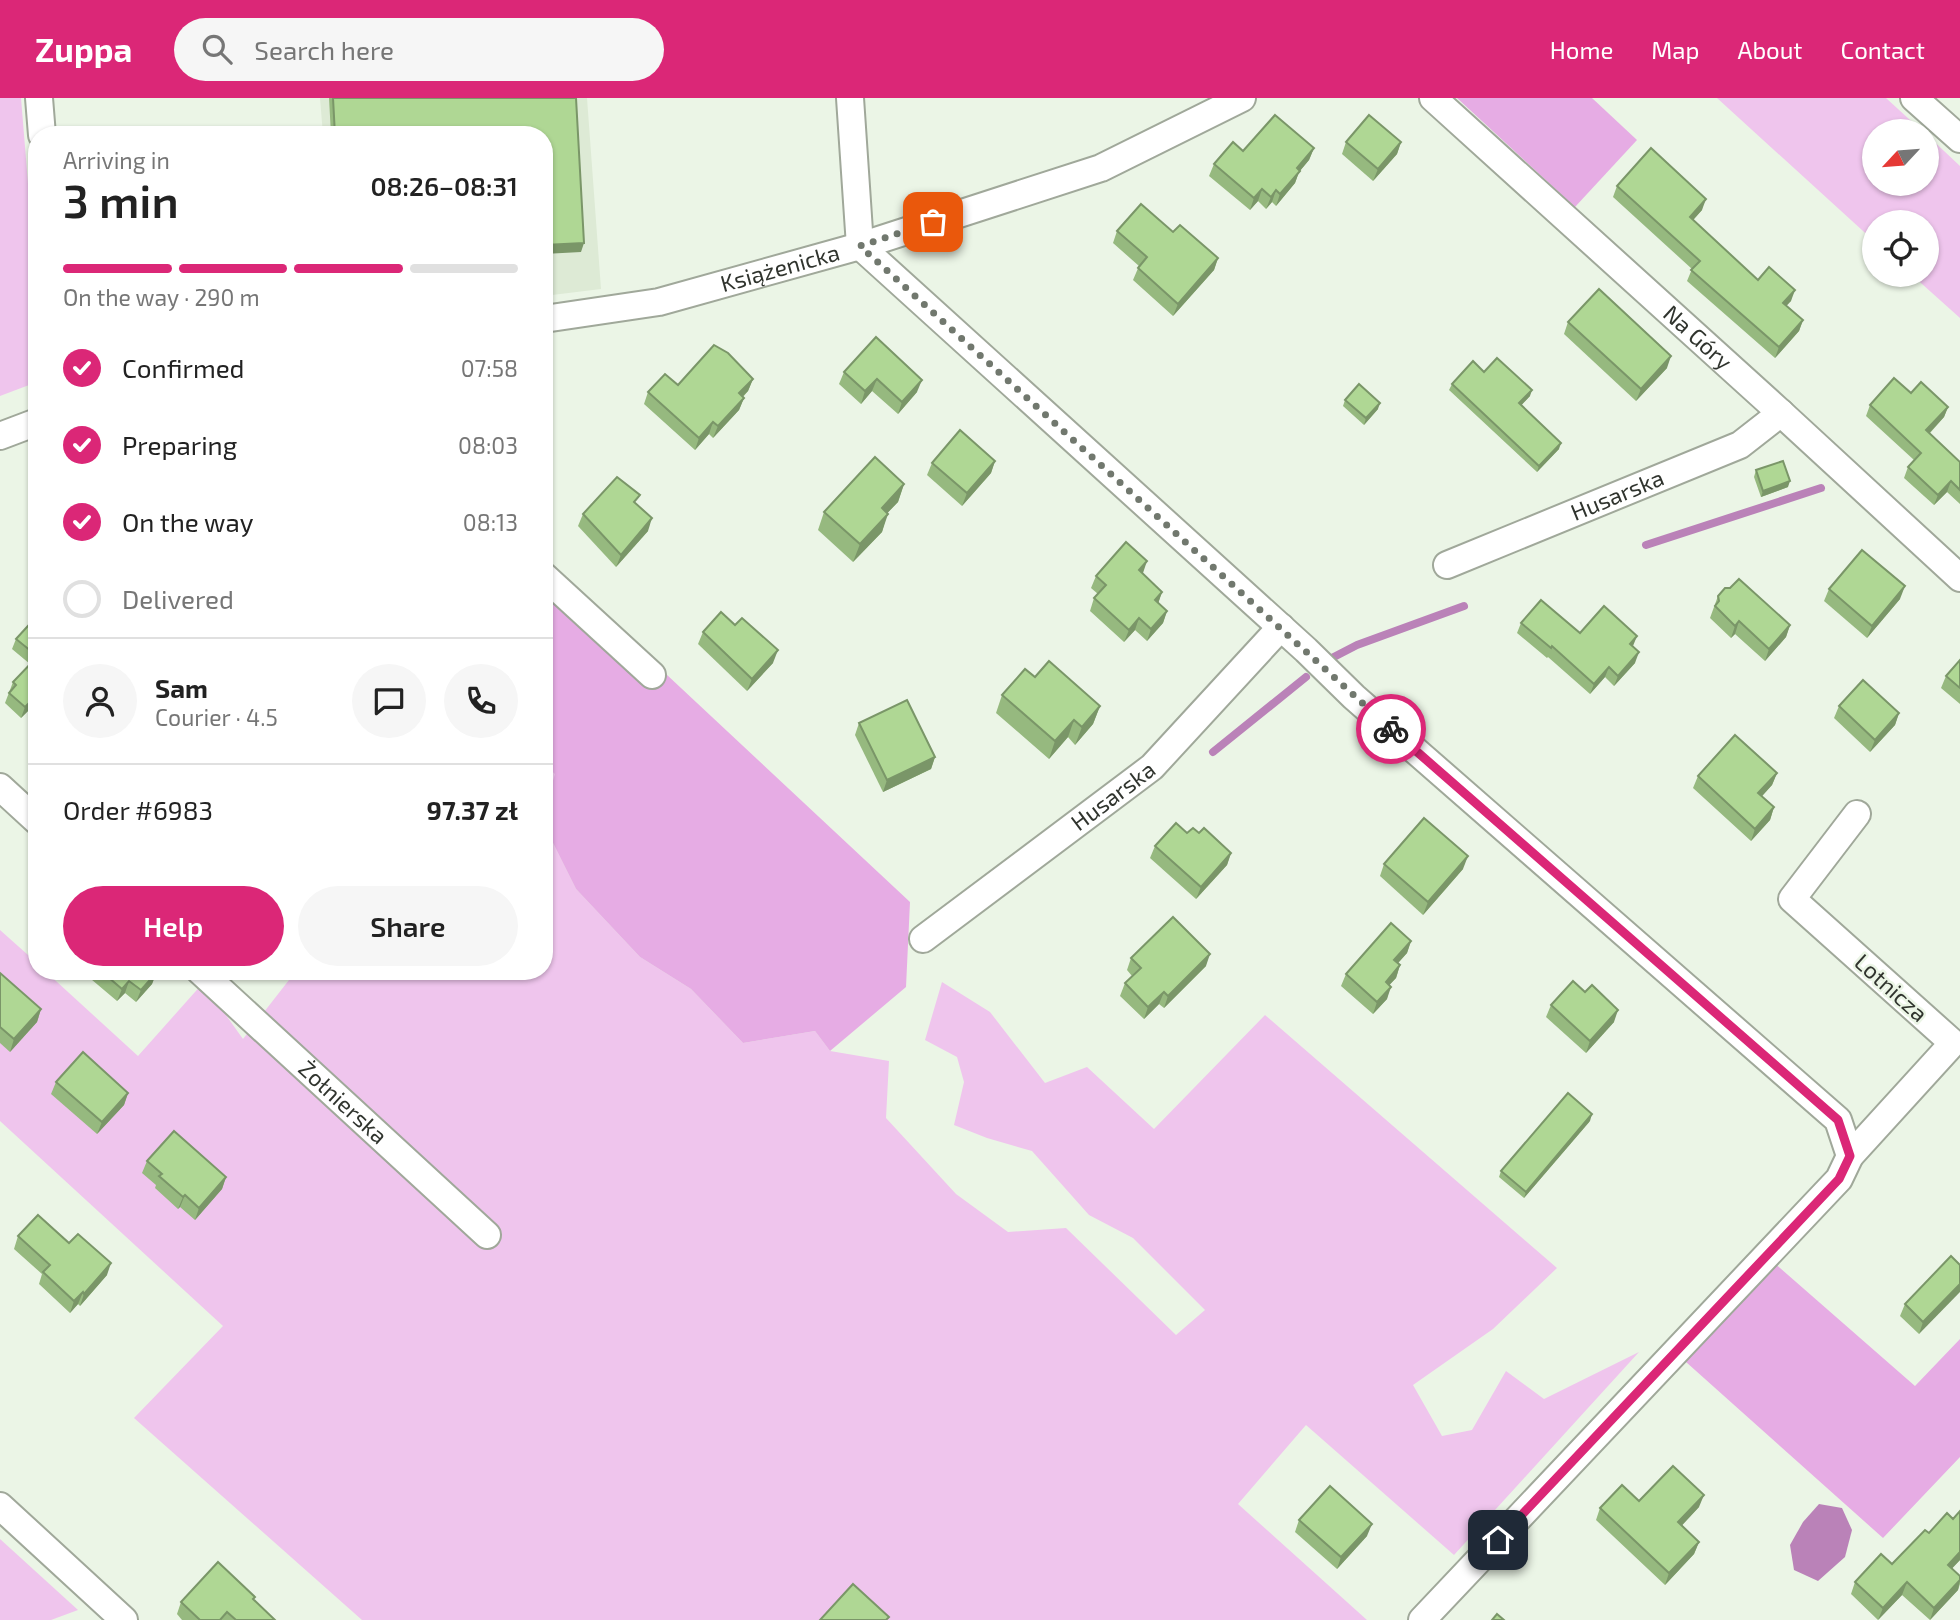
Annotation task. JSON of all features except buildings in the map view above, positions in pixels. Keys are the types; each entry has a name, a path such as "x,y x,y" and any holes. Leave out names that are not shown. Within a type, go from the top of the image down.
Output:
{"street":[{"path":"39,98 41,126"},
{"path":"850,98 860,246 1281,627 1354,697 1838,1120 1850,1156 1839,1179 1422,1620"},
{"name":"Książenicka","path":"553,318 659,302 860,246 1101,168 1242,98"},
{"name":"Na Góry","path":"1433,98 1960,578"},
{"path":"1914,98 1960,139"},
{"name":"Husarska","path":"1447,565 1740,444 1781,413"},
{"path":"553,584 652,675"},
{"name":"Husarska","path":"923,939 1152,767 1281,627"},
{"path":"0,788 28,813"},
{"name":"Lotnicza","path":"1850,1156 1953,1044 1792,899 1857,814"},
{"name":"Żołnierska","path":"210,980 487,1235"},
{"path":"0,1506 120,1616"}],"shaded area":[{"path":"0,98 21,98 28,183 28,385 0,396"},
{"path":"320,98 587,98 601,289 553,295 553,126 322,126"},
{"path":"1457,98 1592,98 1637,140 1575,207"},
{"path":"1717,98 1886,98 1909,119 1862,119 1862,196 1939,196 1939,146 1960,166 1960,318 1925,287 1939,287 1939,210 1862,210 1862,230"},
{"path":"553,568 910,902 906,987 830,1051 815,1031 743,1043 691,989 640,957 576,889 553,843"},
{"path":"553,766 566,774 553,798"},
{"path":"553,843 576,889 640,957 691,989 743,1043 815,1031 830,1051 889,1061 886,1118 956,1194 1008,1232 1066,1228 1176,1335 1205,1310 1133,1238 1089,1215 1032,1151 954,1125 964,1082 957,1057 925,1040 942,982 990,1012 1045,1083 1087,1067 1154,1129 1265,1015 1557,1268 1493,1329 1413,1385 1442,1436 1472,1430 1506,1371 1544,1399 1639,1352 1454,1555 1306,1425 1238,1504 1367,1620 362,1620 134,1418 223,1326 0,1121 0,930 28,955 28,980 55,980 138,1056 203,983 243,1039 289,980 553,980"},
{"path":"1772,1261 1915,1386 1960,1339 1960,1457 1883,1538 1686,1362"},
{"path":"1819,1504 1842,1508 1852,1530 1845,1557 1818,1581 1794,1570 1790,1545 1803,1522"},
{"path":"0,1539 78,1610 51,1620 0,1620"}],"waterway":[{"path":"1646,545 1821,488"},
{"path":"1328,660 1357,645 1464,606"},
{"path":"1213,752 1306,677"}],"way so far":[{"path":"933,222 860,246 1391,729"}],"route":[{"path":"1391,729 1838,1120 1850,1156 1839,1179 1498,1540"}]}
